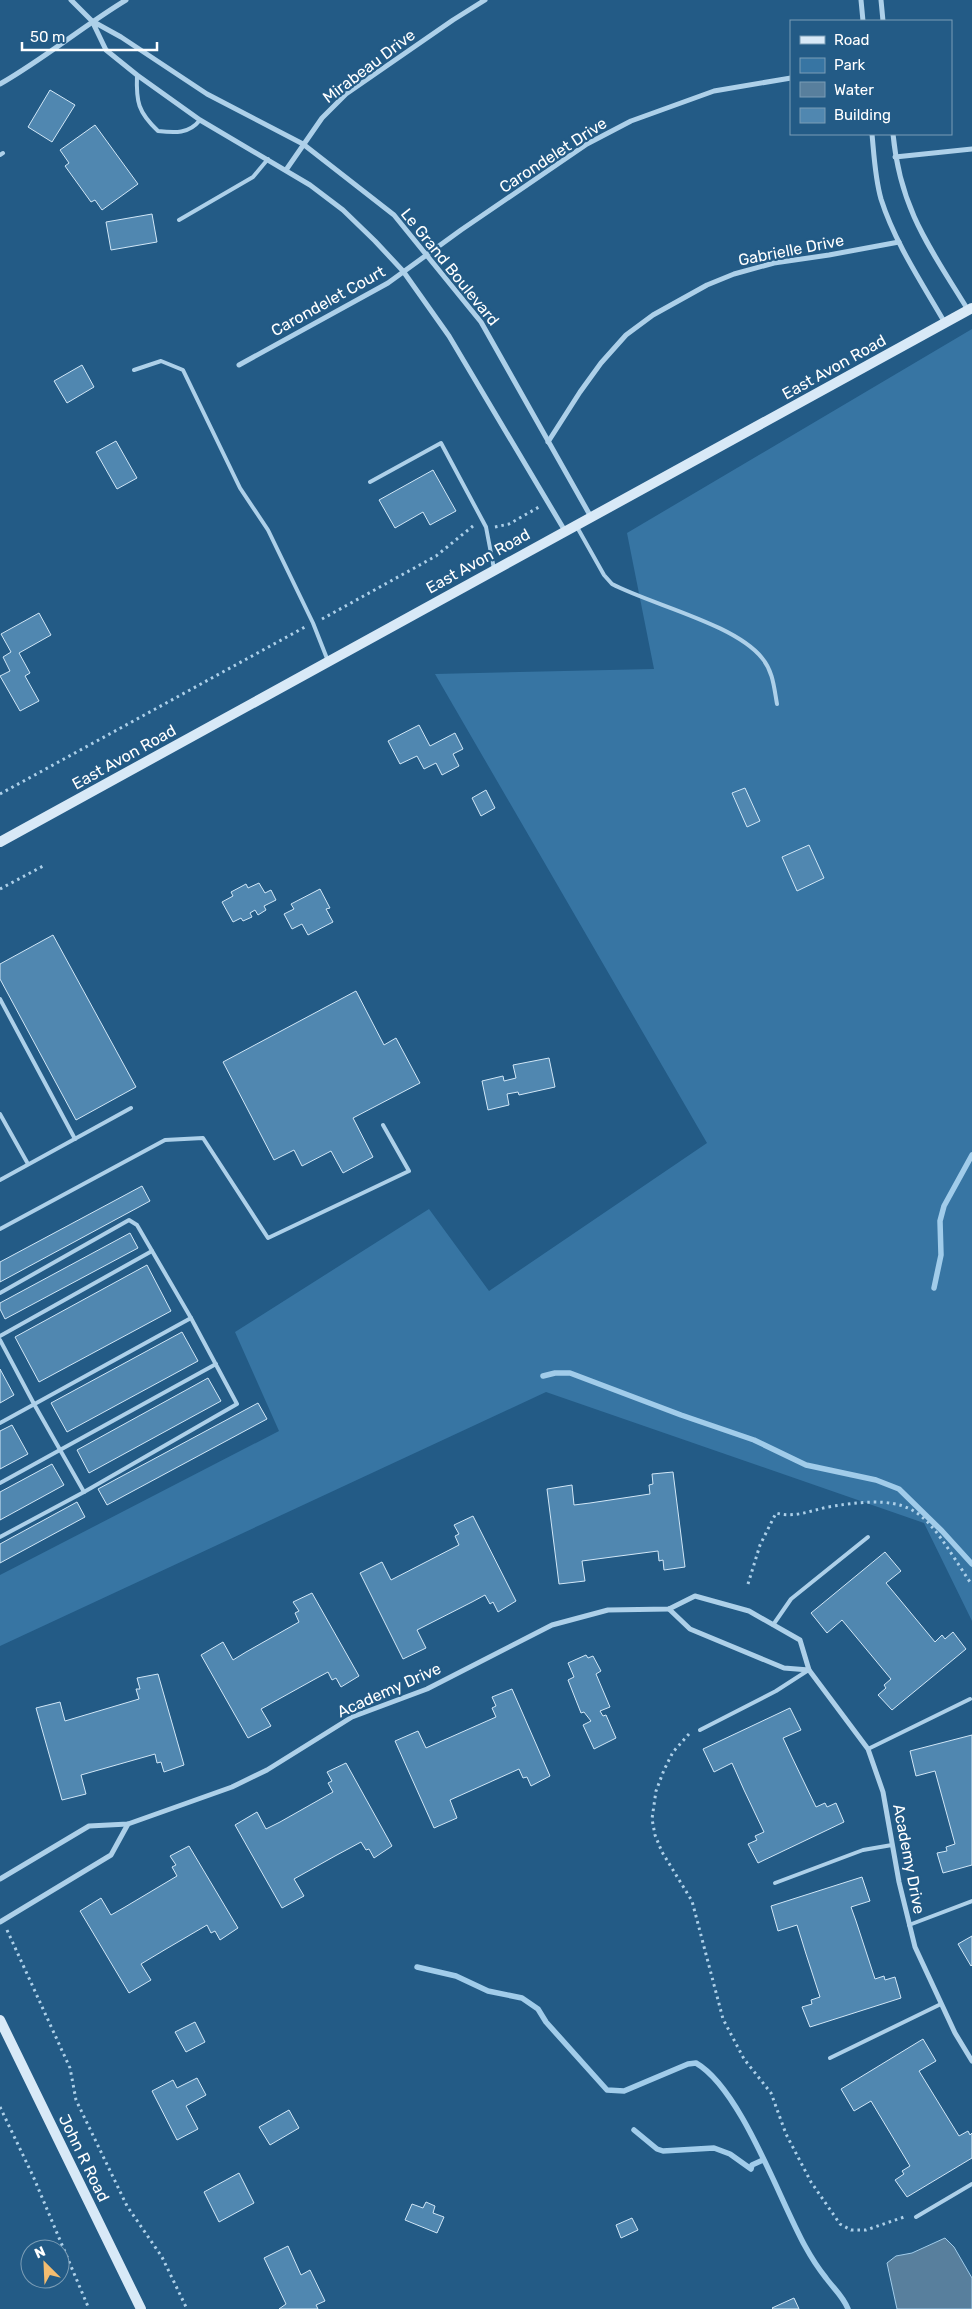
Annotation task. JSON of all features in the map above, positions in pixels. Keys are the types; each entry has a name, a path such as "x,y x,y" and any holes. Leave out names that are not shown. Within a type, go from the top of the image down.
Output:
{"main road":[{"name":"East Avon Road","path":"0,842 970,309"},
{"name":"John R Road","path":"0,2020 141,2309"}],"street":[{"name":"Le Grand Boulevard","path":"70,0 92,21 121,37 207,94 303,144 394,215 481,322 590,517"},
{"path":"0,84 29,67 92,21 126,0"},
{"name":"Mirabeau Drive","path":"286,170 330,108 346,94 485,0"},
{"path":"861,0 862,20"},
{"path":"881,0 883,20"},
{"name":"Le Grand Boulevard","path":"92,21 106,50 138,75 200,120 310,185 343,210 375,240 403,271 449,336 565,531"},
{"name":"Carondelet Drive","path":"428,256 460,230 587,144 631,121 714,91 790,78"},
{"path":"872,135 874,162 881,198 898,242 945,323"},
{"path":"893,135 895,157 902,190 911,214 923,237 970,309"},
{"path":"895,157 972,149"},
{"name":"Gabrielle Drive","path":"548,442 601,363 626,335 661,311 707,285 734,274 774,263 828,256 898,242"},
{"name":"Carondelet Court","path":"238,365 388,283 403,271 428,256"},
{"name":"Academy Drive","path":"0,1879 89,1826 128,1824 232,1787 267,1770 352,1717 427,1689 552,1625 608,1610 669,1610 695,1596 749,1611 800,1640 809,1670 868,1749 883,1792 892,1845 915,1947 955,2033 972,2061"},
{"path":"669,1610 690,1629 784,1668 809,1670"},
{"path":"1,1921 111,1854 128,1824"}],"lane":[{"path":"138,75 138,107 148,122 158,131 186,132 194,128 200,120"},
{"path":"179,220 253,177 268,159"},
{"path":"134,370 161,361 183,370 240,488 268,530 313,623 328,661"},
{"path":"370,482 442,443 486,526 494,570"},
{"path":"576,525 604,575 612,584 735,636 761,657 772,676 777,704"},
{"path":"0,999 75,1139"},
{"path":"0,1180 131,1108"},
{"path":"0,1114 28,1164"},
{"path":"0,1229 165,1140 203,1138 268,1238 409,1171 383,1125"},
{"path":"0,1293 129,1220 137,1225 237,1404 84,1492 0,1537"},
{"path":"0,1336 152,1251"},
{"path":"0,1422 190,1318"},
{"path":"0,1340 84,1492"},
{"path":"0,1483 216,1364"},
{"path":"773,1625 791,1599 868,1537"},
{"path":"700,1730 776,1691 809,1670"},
{"path":"868,1749 970,1699"},
{"path":"775,1883 863,1850 892,1845"},
{"path":"909,1925 972,1901"},
{"path":"830,2058 941,2004"},
{"path":"916,2217 972,2184"}],"path":[{"path":"0,794 436,556 471,526 508,524 548,502"},
{"path":"0,889 45,865"},
{"path":"748,1584 760,1546 776,1513 796,1515 857,1502 880,1501 895,1503 918,1512 933,1526 972,1584"},
{"path":"689,1734 674,1752 664,1770 656,1791 652,1819 655,1835 662,1852 692,1901 723,2018 744,2059 771,2093 786,2134 811,2182 840,2224 851,2230 866,2230 910,2215 916,2217"},
{"path":"1,1921 70,2068 76,2100 127,2206 162,2257 187,2309"},
{"path":"0,2107 33,2176 89,2309"}],"green space":[{"path":"972,329 972,1621 924,1523 546,1392 0,1646 0,1575 279,1431 235,1332 429,1209 489,1291 707,1143 435,674 654,669 627,533"}],"water":[{"path":"945,2238 954,2247 972,2278 972,2309 897,2309 887,2263 896,2256 912,2253"}],"building":[{"path":"50,90 75,105 52,142 28,127"},
{"path":"95,125 138,184 102,210 95,200 91,202 65,166 69,163 60,150"},
{"path":"152,214 157,242 111,250 106,222"},
{"path":"82,365 94,387 67,403 54,381"},
{"path":"116,441 137,478 117,489 96,452"},
{"path":"433,470 456,511 430,525 423,512 395,528 379,500"},
{"path":"39,613 51,635 19,653 30,673 25,676 39,701 20,711 0,676 10,671 3,657 11,652 1,634"},
{"path":"419,725 430,746 455,733 463,749 453,754 459,766 442,775 436,763 424,769 417,756 400,764 388,741"},
{"path":"745,788 760,821 747,827 732,793"},
{"path":"486,790 495,808 481,816 472,798"},
{"path":"809,845 824,878 797,891 782,857"},
{"path":"259,883 265,893 271,890 276,900 264,906 266,910 258,915 255,910 250,913 252,917 243,921 241,918 233,922 222,902 233,896 231,892 246,884 248,888"},
{"path":"320,889 330,908 326,909 333,922 308,935 302,924 292,929 284,914 294,909 291,904"},
{"path":"53,935 136,1087 76,1120 0,979 0,964"},
{"path":"356,991 384,1045 396,1038 420,1083 353,1118 373,1157 343,1173 331,1151 302,1166 294,1150 274,1160 223,1062"},
{"path":"549,1058 555,1087 519,1095 518,1092 507,1094 509,1105 488,1110 482,1081 503,1076 504,1081 516,1078 513,1065"},
{"path":"142,1186 150,1201 0,1282 0,1262"},
{"path":"130,1233 138,1248 5,1319 0,1309 0,1303"},
{"path":"147,1265 171,1311 39,1382 15,1337"},
{"path":"182,1332 198,1361 67,1432 51,1403"},
{"path":"0,1369 14,1395 0,1403"},
{"path":"208,1378 221,1401 89,1473 77,1450"},
{"path":"258,1403 267,1419 107,1505 98,1489"},
{"path":"12,1425 28,1454 0,1469 0,1431"},
{"path":"52,1464 64,1485 0,1520 0,1492"},
{"path":"673,1472 685,1567 664,1570 663,1560 659,1561 658,1551 582,1561 585,1581 559,1584 547,1489 572,1485 574,1505 590,1503 650,1494 649,1485 653,1484 652,1474"},
{"path":"77,1502 85,1517 0,1563 0,1544"},
{"path":"473,1516 516,1601 498,1612 493,1602 490,1604 485,1595 417,1630 426,1648 403,1659 360,1573 382,1562 391,1580 459,1545 455,1536 459,1534 454,1525"},
{"path":"885,1552 901,1571 886,1583 935,1642 942,1635 945,1639 953,1632 966,1649 892,1710 878,1695 886,1688 884,1685 891,1679 842,1620 827,1633 811,1613"},
{"path":"312,1593 359,1676 341,1687 336,1678 332,1680 328,1672 261,1709 271,1726 248,1738 201,1655 223,1642 233,1660 299,1622 295,1613 299,1611 293,1602"},
{"path":"586,1655 588,1658 593,1656 601,1671 596,1674 610,1707 600,1711 603,1716 606,1715 616,1738 594,1749 583,1725 591,1721 584,1712 581,1713 568,1680 574,1677 568,1663"},
{"path":"158,1674 184,1765 164,1772 161,1762 157,1763 155,1754 81,1775 86,1794 62,1800 36,1708 60,1702 65,1721 139,1699 136,1689 140,1689 137,1678"},
{"path":"512,1689 550,1776 531,1786 527,1777 523,1778 519,1769 450,1800 457,1818 434,1828 395,1741 418,1731 426,1748 496,1717 492,1708 496,1706 492,1697"},
{"path":"790,1708 801,1730 783,1738 790,1753 816,1807 825,1803 827,1807 836,1803 844,1822 758,1863 748,1844 757,1840 755,1836 764,1832 732,1763 714,1772 703,1749"},
{"path":"972,1735 972,1865 943,1873 937,1853 947,1851 946,1847 955,1844 935,1771 916,1776 910,1751"},
{"path":"346,1763 392,1846 374,1858 369,1849 366,1850 361,1842 294,1879 304,1896 282,1908 235,1825 257,1812 266,1829 280,1822 333,1792 328,1783 332,1781 327,1772"},
{"path":"189,1846 238,1928 220,1940 215,1931 211,1933 207,1925 166,1949 141,1964 151,1980 129,1993 80,1911 101,1898 111,1915 177,1876 172,1867 176,1865 170,1856"},
{"path":"862,1877 870,1901 851,1907 875,1979 884,1976 885,1980 895,1977 901,1998 810,2027 802,2007 812,2004 811,2000 820,1997 797,1925 778,1931 771,1906"},
{"path":"972,1936 972,1965 971,1966 958,1944"},
{"path":"195,2022 205,2042 186,2052 175,2032"},
{"path":"923,2039 936,2061 919,2071 959,2136 968,2131 970,2135 972,2133 972,2158 907,2197 895,2180 904,2174 902,2171 910,2166 871,2101 854,2111 841,2089"},
{"path":"197,2078 206,2095 186,2106 198,2129 177,2140 152,2091 173,2080 177,2088"},
{"path":"289,2110 299,2128 270,2145 259,2127"},
{"path":"239,2173 254,2203 219,2222 204,2192"},
{"path":"426,2202 435,2206 433,2213 444,2217 437,2233 405,2220 412,2204 423,2208"},
{"path":"632,2218 638,2230 621,2238 616,2225"},
{"path":"288,2246 301,2275 310,2270 325,2301 316,2305 318,2309 279,2309 286,2304 264,2258"},
{"path":"794,2298 799,2309 772,2308"}],"waterway":[{"path":"934,1288 941,1255 940,1221 944,1206 972,1155"},
{"path":"543,1376 555,1373 570,1373 754,1440 806,1465 876,1480 899,1489 942,1531 972,1564"},
{"path":"417,1967 456,1976 488,1991 522,1998 538,2009 546,2022 607,2090 624,2091 688,2064 696,2063 713,2076 728,2096 758,2147 805,2246 820,2270 844,2300 848,2309"},
{"path":"634,2130 657,2149 663,2151 714,2148 730,2154 751,2169 752,2165 763,2160"}]}
